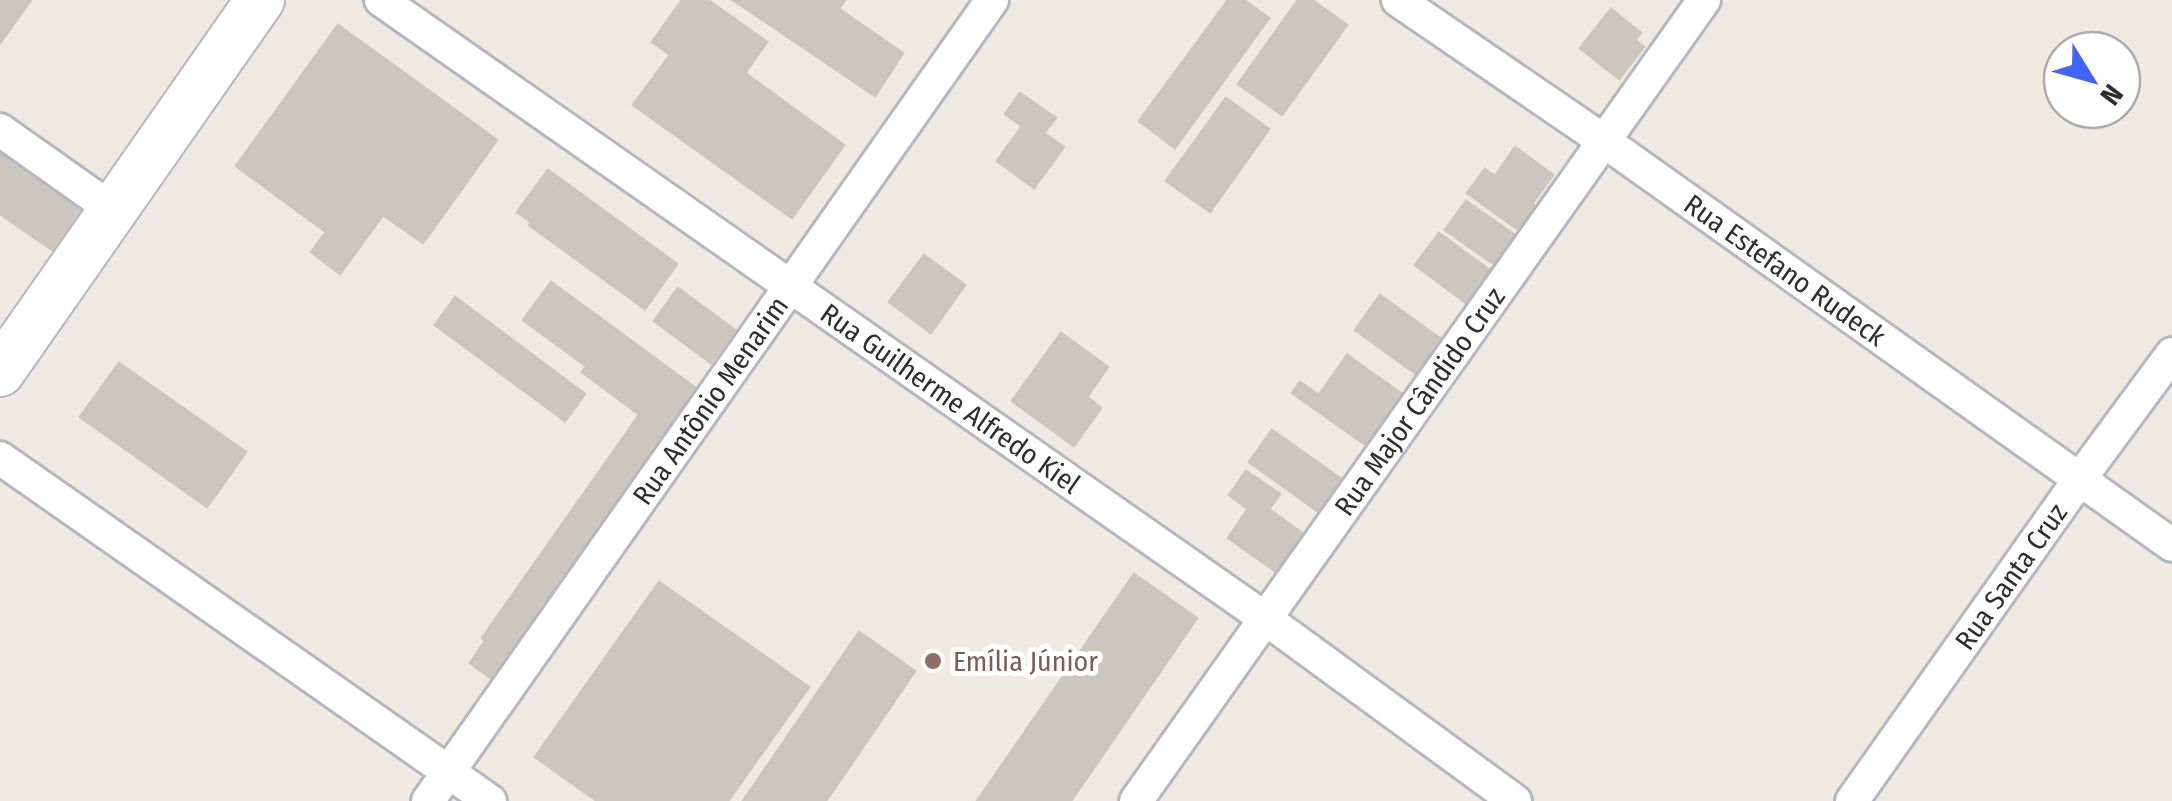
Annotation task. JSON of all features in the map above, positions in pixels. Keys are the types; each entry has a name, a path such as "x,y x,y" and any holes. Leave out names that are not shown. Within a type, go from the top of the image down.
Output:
{"main road":[{"path":"0,372 260,0"}],"street":[{"name":"Rua Guilherme Alfredo Kiel","path":"381,0 1266,619 1515,801"},
{"name":"Rua Antônio Menarim","path":"428,801 992,0"},
{"name":"Rua Estefano Rudeck","path":"1398,0 2172,545"},
{"name":"Rua Major Cândido Cruz","path":"1136,801 1704,0"},
{"path":"0,130 113,210"},
{"name":"Rua Santa Cruz","path":"1852,801 2078,480 2172,354"},
{"path":"0,458 490,801"}],"building":[{"path":"0,0 31,0 0,43"},
{"path":"682,0 708,0 767,42 745,73 844,145 792,218 633,105 670,55 652,42"},
{"path":"733,0 845,0 839,9 903,53 875,96"},
{"path":"1228,0 1244,0 1269,18 1175,148 1139,121"},
{"path":"1298,0 1312,0 1347,25 1282,115 1238,84"},
{"path":"1611,9 1641,33 1635,40 1644,47 1619,79 1580,48"},
{"path":"338,25 497,140 423,243 383,215 340,274 311,252 326,232 236,166"},
{"path":"1020,93 1056,118 1044,133 1064,147 1034,188 997,161 1022,126 1005,114"},
{"path":"1226,98 1269,129 1210,212 1166,181"},
{"path":"1515,147 1553,175 1532,204 1541,211 1524,234 1467,193 1485,169 1495,176"},
{"path":"0,151 90,213 61,256 0,214"},
{"path":"548,170 562,180 531,222 517,212"},
{"path":"562,180 677,264 645,309 529,225"},
{"path":"1466,201 1515,235 1495,265 1445,230"},
{"path":"1439,233 1491,271 1466,303 1415,265"},
{"path":"924,255 965,285 931,333 889,302"},
{"path":"551,282 614,328 586,366 523,320"},
{"path":"678,288 735,330 711,363 654,321"},
{"path":"1380,295 1445,342 1419,376 1355,330"},
{"path":"455,297 585,394 565,421 435,325"},
{"path":"614,328 701,392 668,436 582,372"},
{"path":"1061,333 1108,367 1087,397 1101,408 1074,446 1012,401"},
{"path":"1347,355 1405,396 1370,448 1292,393 1300,382 1319,395"},
{"path":"119,363 246,452 207,507 80,417"},
{"path":"639,415 668,436 496,682 470,663 485,641 482,638"},
{"path":"1272,430 1343,480 1320,513 1249,462"},
{"path":"1246,471 1280,494 1269,509 1306,536 1279,574 1228,538 1248,509 1229,495"},
{"path":"1134,574 1197,618 1071,801 977,801"},
{"path":"659,582 809,687 728,801 597,801 535,757"},
{"path":"859,632 915,671 826,801 743,801"}],"place":[{"name":"Emília Júnior","path":"933,661"}]}
